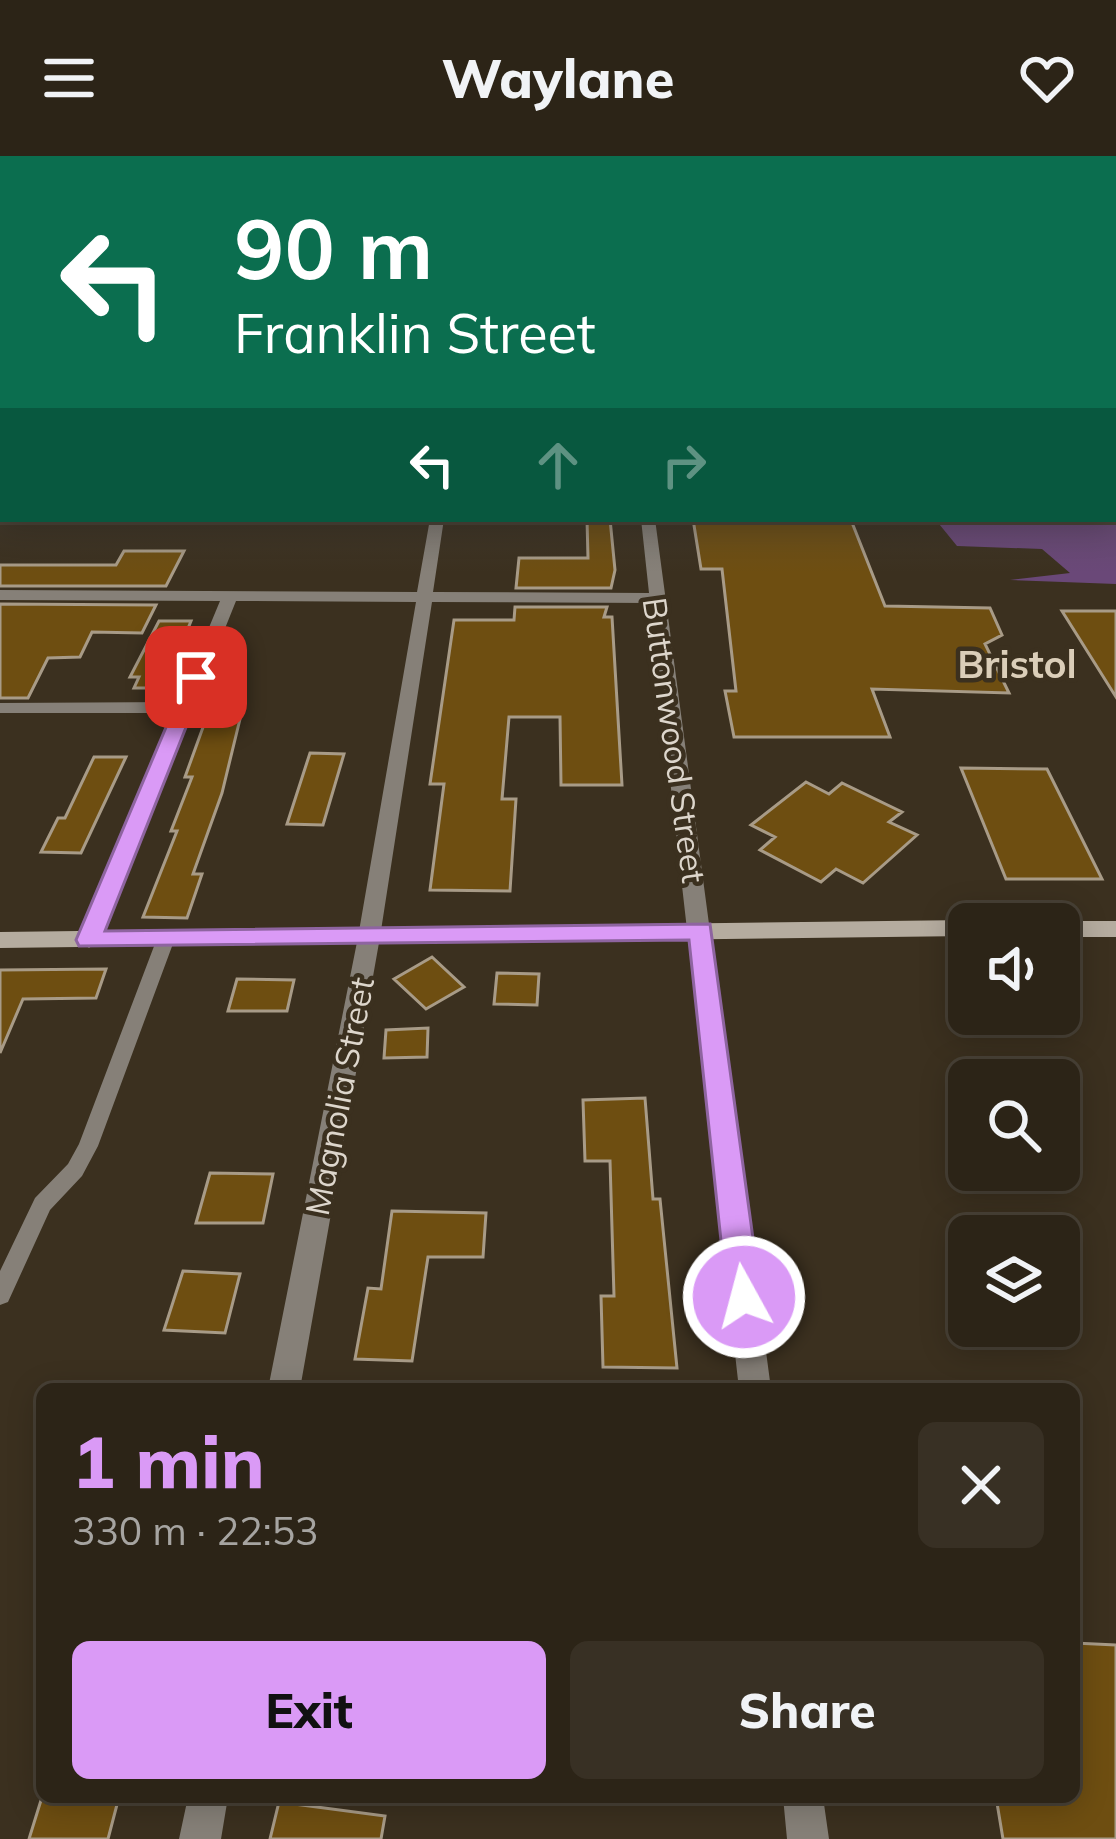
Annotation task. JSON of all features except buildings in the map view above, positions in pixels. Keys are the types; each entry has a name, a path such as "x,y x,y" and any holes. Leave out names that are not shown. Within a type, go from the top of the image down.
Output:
{"street":[{"name":"Magnolia Street","path":"285,1383 369,937 436,522"},
{"name":"Buttonwood Street","path":"648,522 754,1383"},
{"path":"0,595 656,598"},
{"path":"88,940 230,597"},
{"path":"0,708 186,707"},
{"path":"0,940 948,928"},
{"path":"1080,929 1116,929"},
{"path":"200,1839 207,1803"},
{"path":"804,1803 808,1839"}],"lane":[{"path":"0,1295 42,1204 75,1170 88,1146 165,941"}],"shaded area":[{"path":"937,522 1116,522 1116,584 1010,580 1070,573 1042,549 957,546"}],"district":[{"name":"Bristol","path":"1017,663"}],"route":[{"path":"196,677 88,940 700,931 744,1297"}]}
